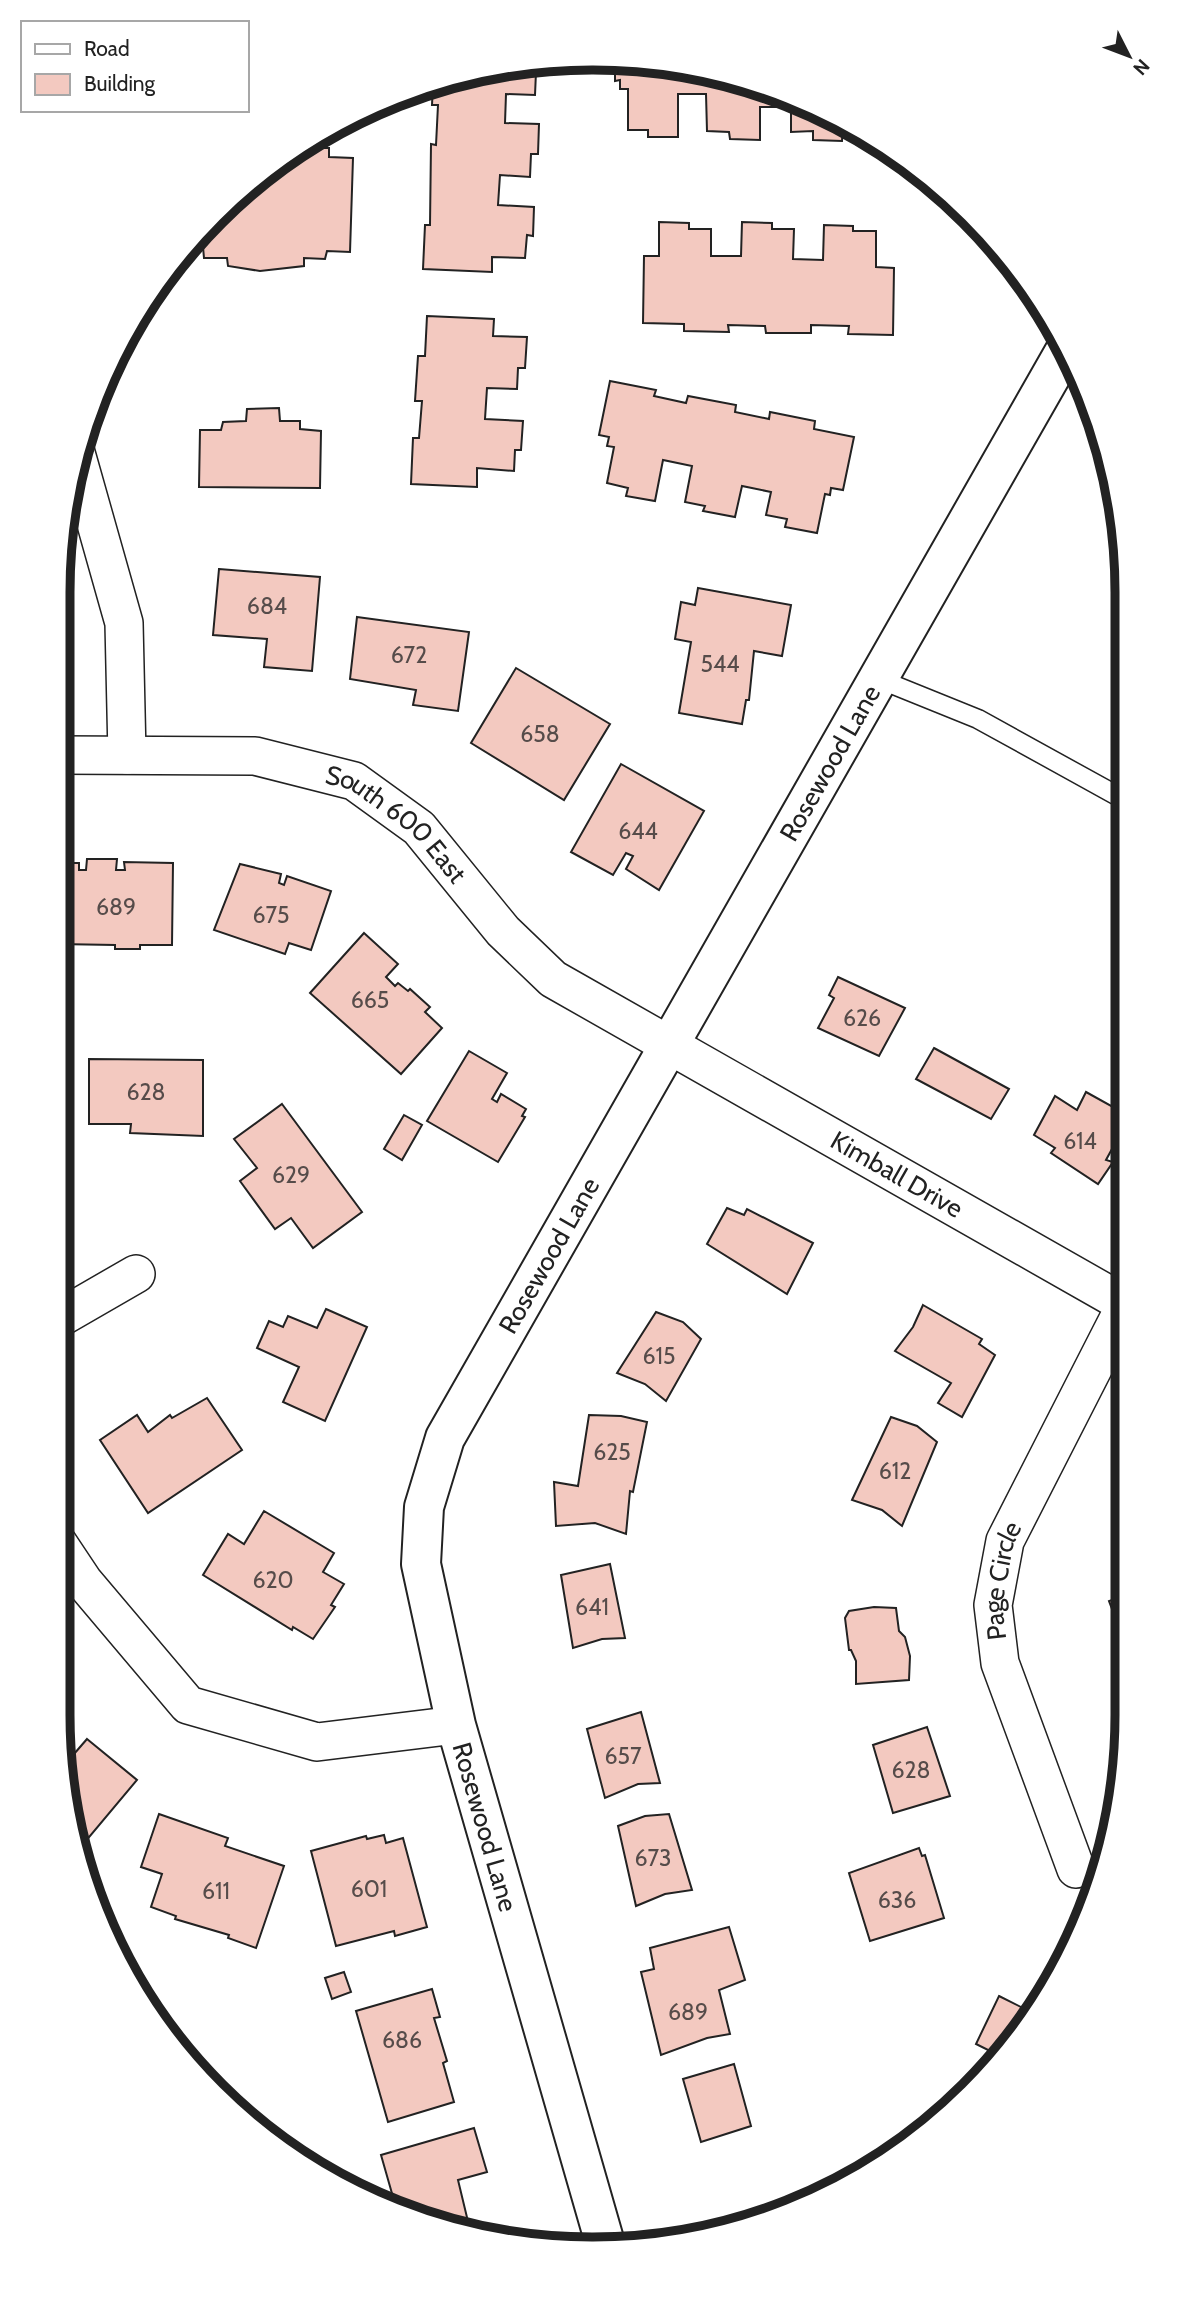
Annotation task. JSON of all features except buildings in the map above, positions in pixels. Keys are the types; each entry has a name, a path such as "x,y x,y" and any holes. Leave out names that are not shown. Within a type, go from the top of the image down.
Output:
{"street":[{"name":"Rosewood Lane","path":"603,2237 456,1725 421,1564 424,1507 445,1438 1060,359"},
{"path":"83,478 124,622 127,755"},
{"name":"South 600 East","path":"70,755 255,756 354,781 419,828 503,931 553,979 670,1045"},
{"name":"Kimball Drive","path":"670,1045 1115,1299"},
{"path":"70,1312 136,1274"},
{"name":"Page Circle","path":"1076,1869 1000,1663 993,1605 1005,1541 1115,1325"},
{"path":"70,1561 85,1583 188,1705 317,1742 456,1725"}],"lane":[{"path":"879,679 978,719 1115,795"}]}
